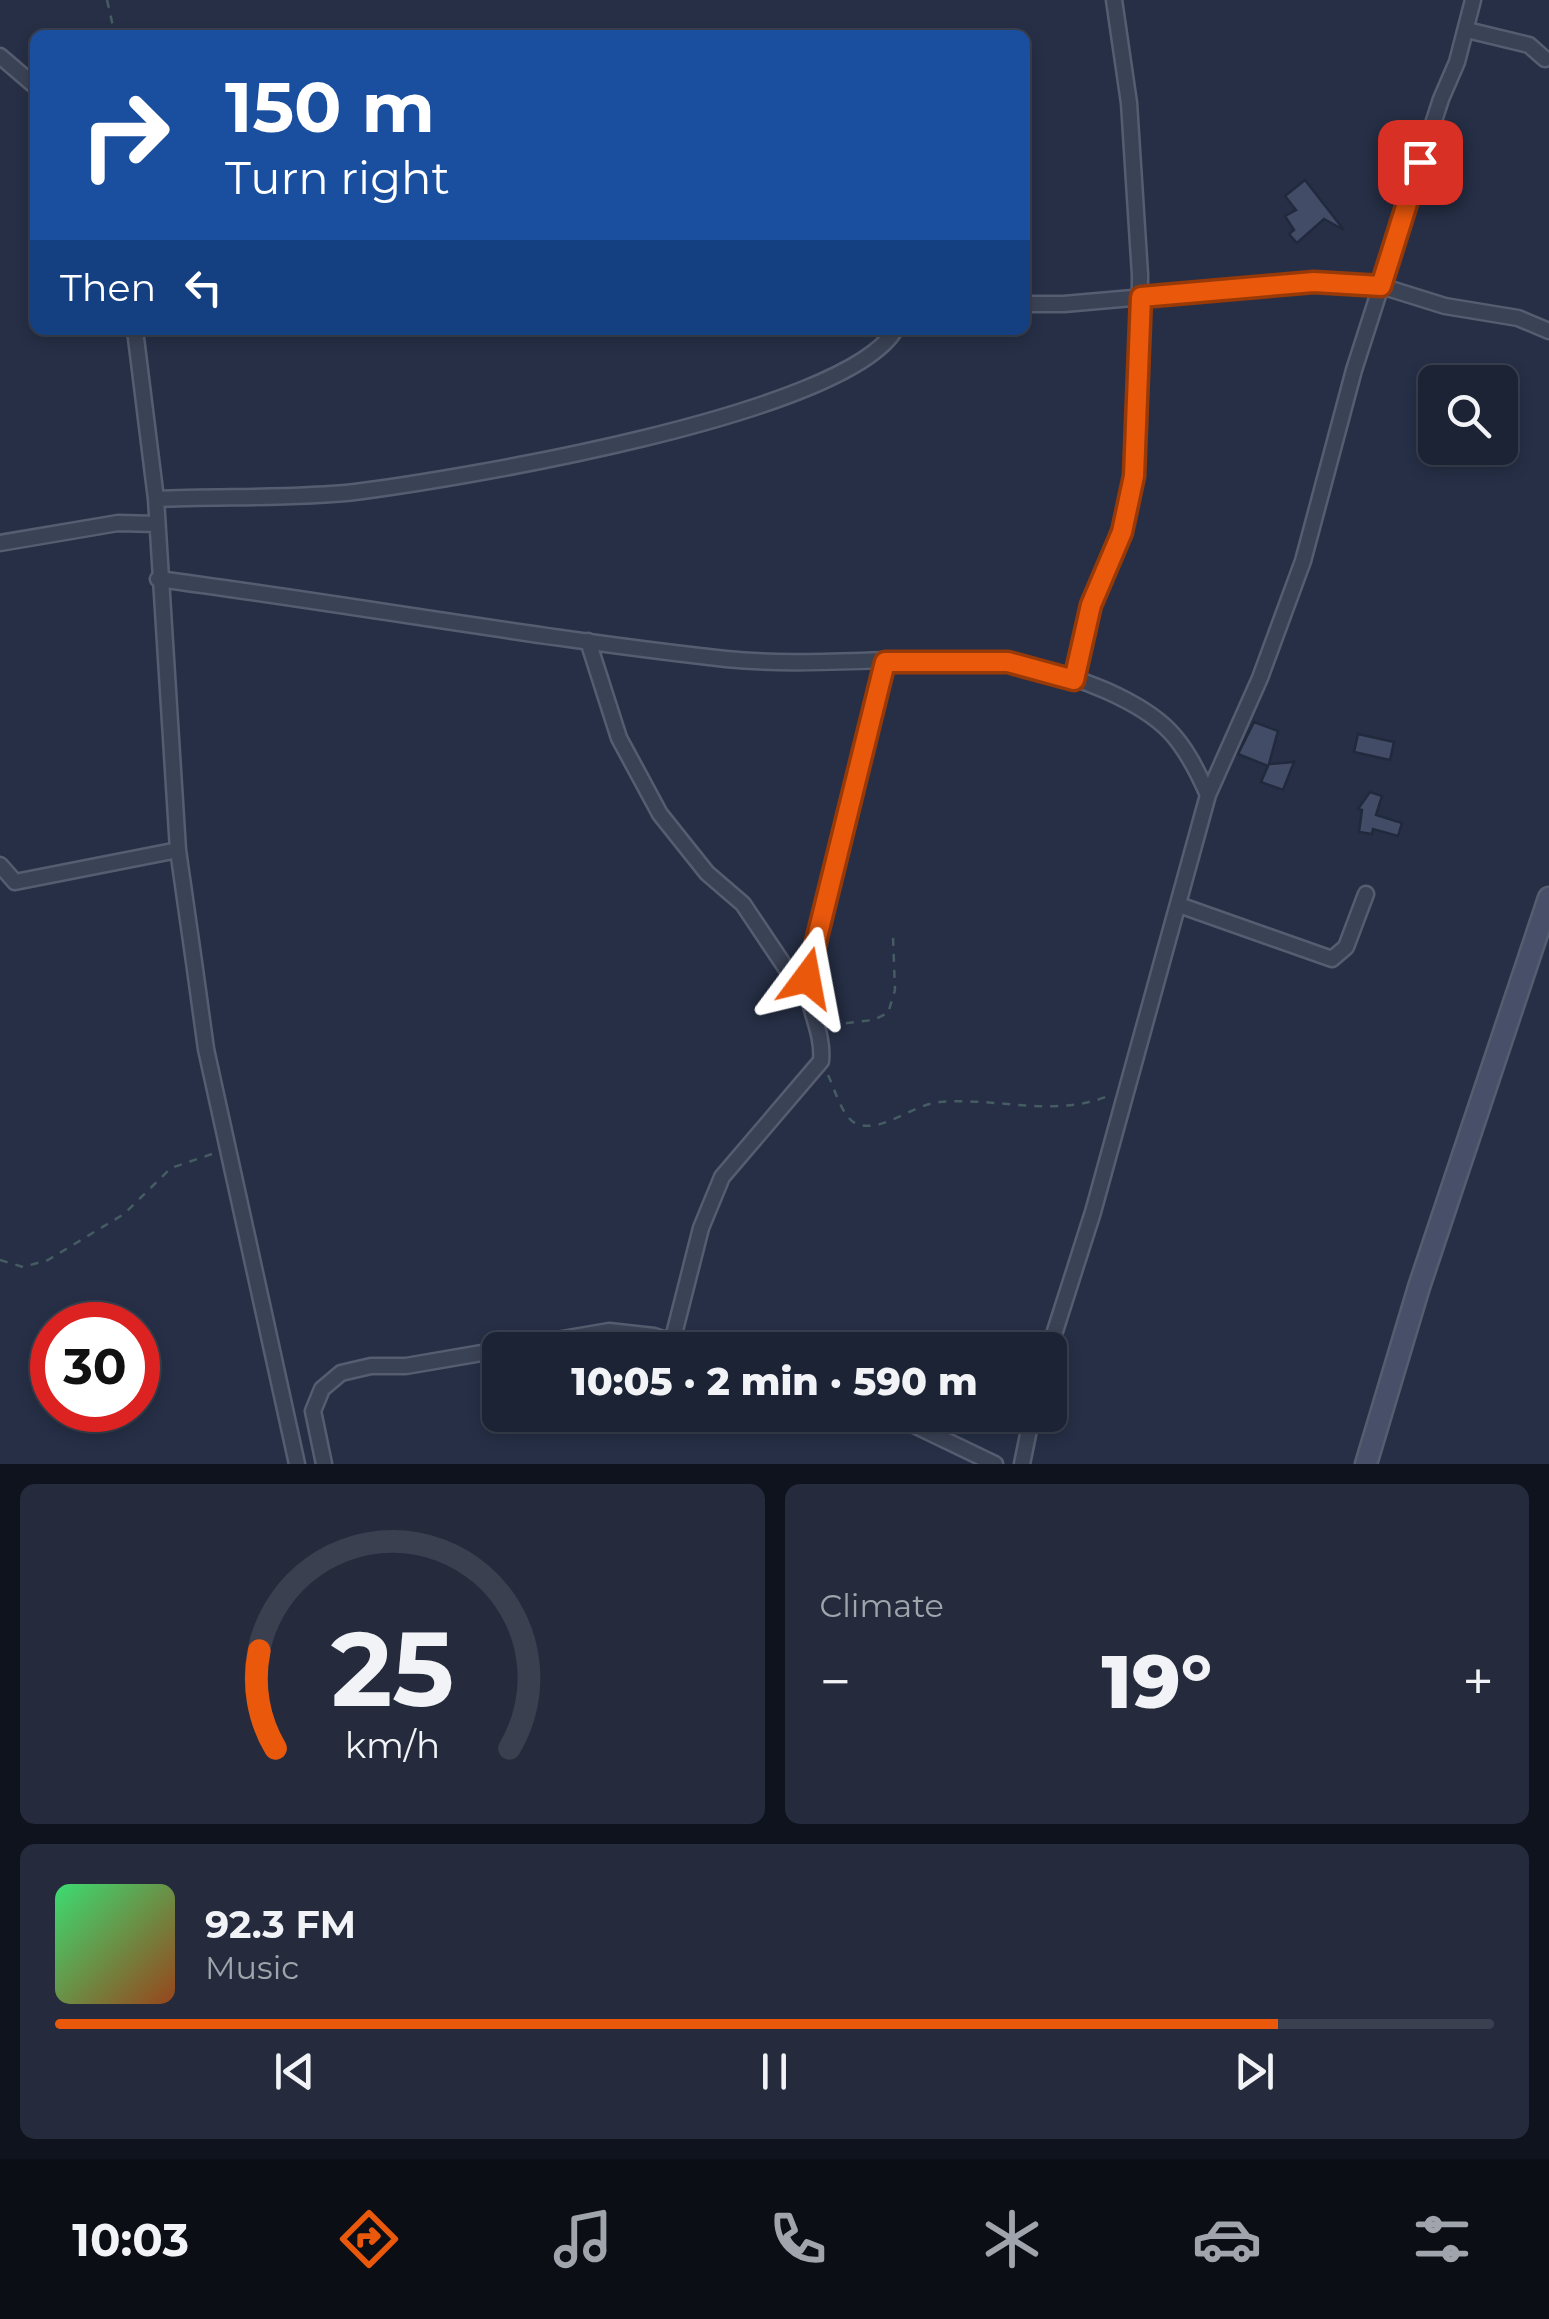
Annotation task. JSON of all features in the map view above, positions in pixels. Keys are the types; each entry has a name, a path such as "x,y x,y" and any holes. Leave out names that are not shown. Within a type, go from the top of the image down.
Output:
{"street":[{"path":"1074,680 1091,605 1122,532 1134,476 1141,297 1129,103 1114,0"},
{"path":"1055,1332 1208,795 1260,678 1303,561 1317,496 1381,286 1467,30 1472,0"},
{"path":"1467,30 1529,44 1545,59"},
{"path":"0,56 30,82"},
{"path":"1030,304 1314,282 1381,286 1446,306 1518,318 1549,332"},
{"path":"136,335 156,499 158,579 178,850 206,1048 298,1464"},
{"path":"156,499 351,492 552,461 679,428 830,380 870,356 890,335"},
{"path":"0,544 118,523 157,524"},
{"path":"158,579 730,659 1008,662 1074,680 1156,717 1188,748 1208,795"},
{"path":"588,641 619,738 660,814 707,874 743,904 806,998 818,1027 821,1060 722,1177 702,1228 675,1332"},
{"path":"806,998 811,959 885,662"},
{"path":"0,865 4,875 15,882 26,882 87,864 178,850"},
{"path":"1179,905 1332,958 1346,947 1366,894"},
{"path":"1366,1464 1419,1287 1549,898"},
{"path":"324,1464 313,1411 322,1389 341,1373 482,1353"},
{"path":"928,1432 994,1464"},
{"path":"1022,1464 1029,1432"}],"path":[{"path":"106,0 113,30"},
{"path":"818,1027 873,1020 888,1013 895,990 893,937"},
{"path":"821,1060 849,1120 857,1125 873,1125 910,1108 944,1102 1081,1106 1128,1087"},
{"path":"0,1260 24,1267 48,1260 124,1214 171,1168 228,1152"}],"building":[{"path":"1305,180 1344,230 1324,219 1297,243 1289,234 1294,230 1285,216 1296,210 1285,196"},
{"path":"1254,722 1278,731 1269,764 1294,762 1283,790 1261,782 1268,766 1238,754"},
{"path":"1358,734 1394,742 1390,760 1354,752"},
{"path":"1370,792 1382,796 1376,815 1402,823 1398,836 1373,829 1372,834 1359,832 1362,810 1358,809"}],"route":[{"path":"807,978 885,662 1008,662 1074,680 1091,605 1122,532 1134,476 1141,297 1268,284 1381,286 1420,162"}]}
